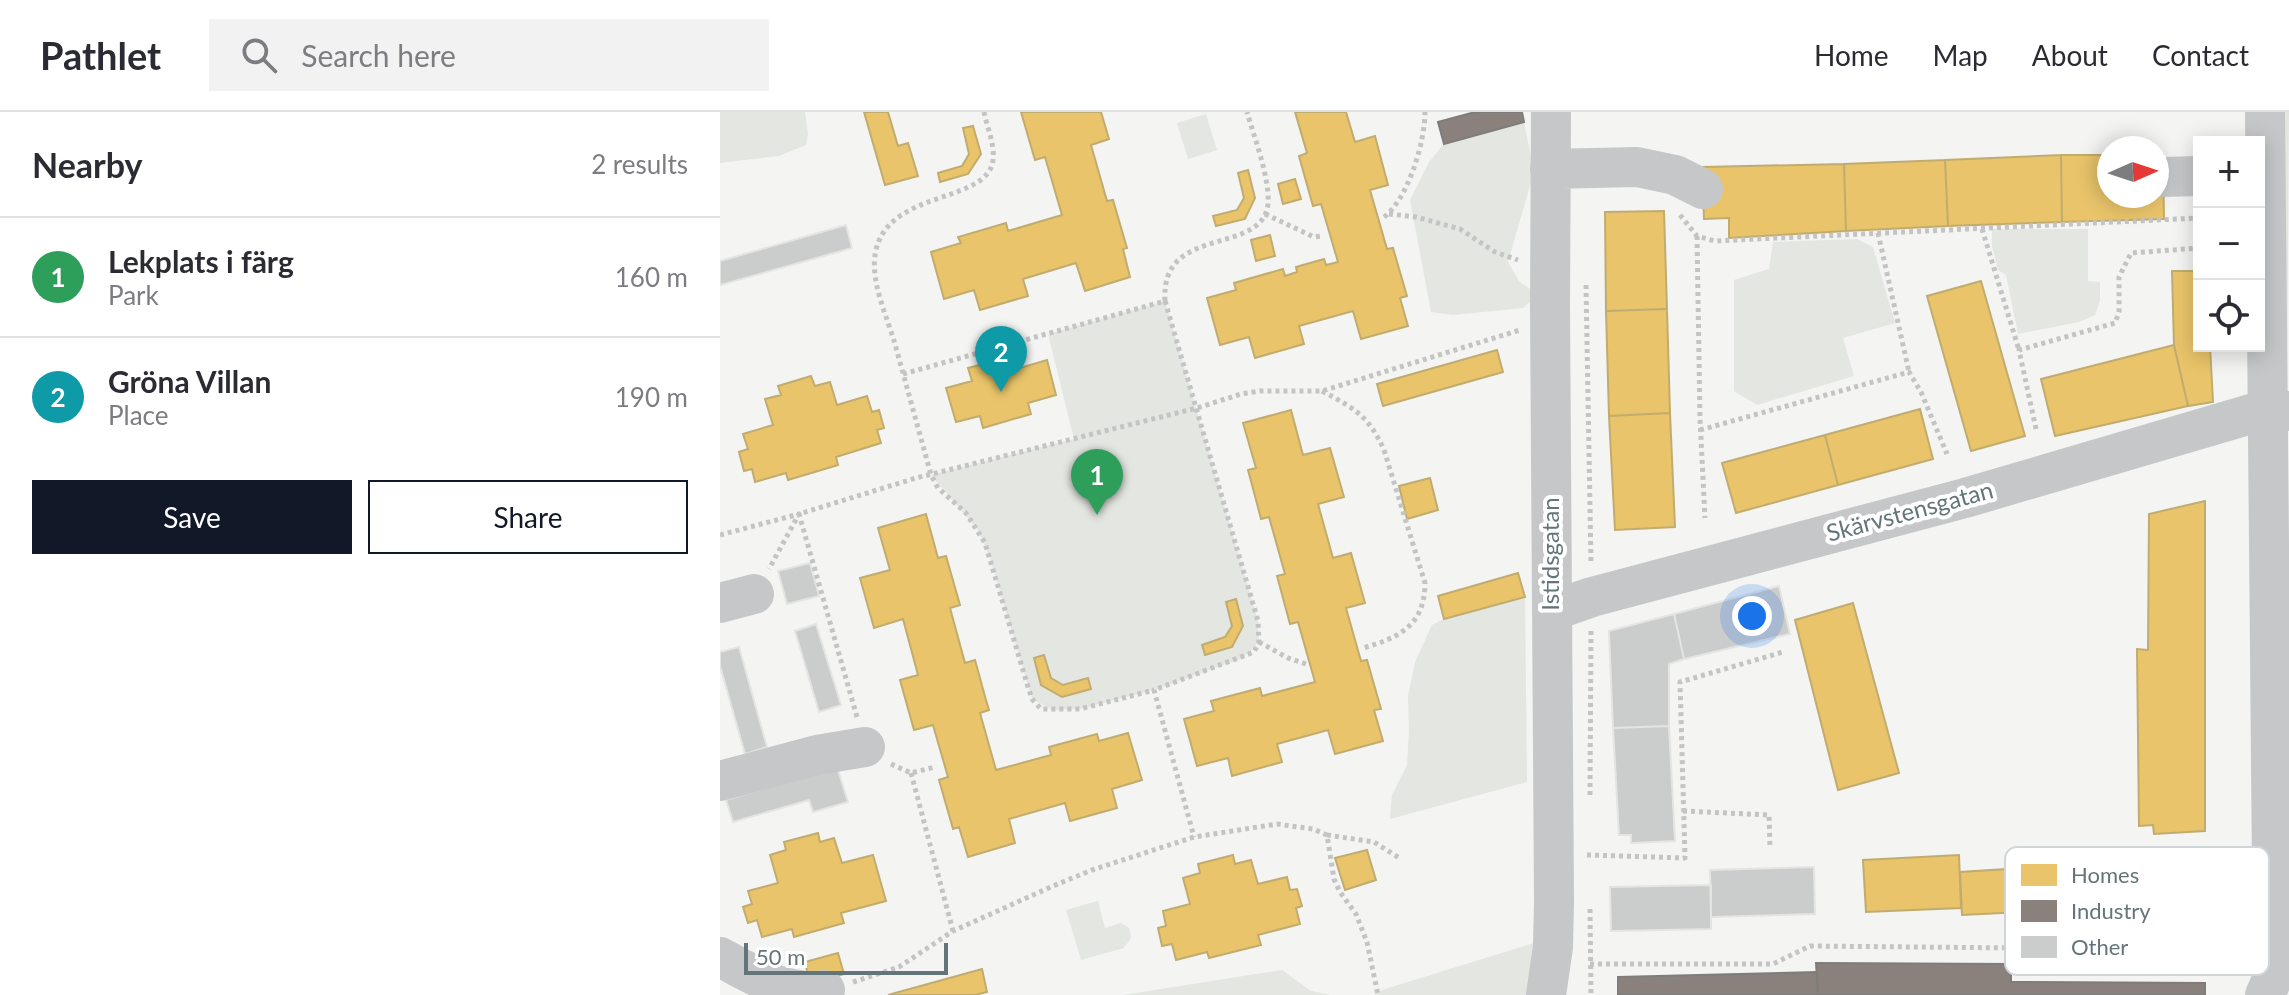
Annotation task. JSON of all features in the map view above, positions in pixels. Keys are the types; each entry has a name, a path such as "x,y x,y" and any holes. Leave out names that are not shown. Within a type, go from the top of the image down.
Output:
{"street":[{"name":"Istidsgatan","path":"1546,995 1553,947 1578,850 1552,611 1551,112"},
{"path":"2264,136 2265,112"},
{"path":"1550,169 1637,167 1675,175 1689,199"},
{"path":"2255,980 2273,977 2279,410 2264,208"},
{"name":"Skärvstensgatan","path":"1552,611 1592,597 1965,498 2279,410"},
{"path":"720,781 817,755 865,747"},
{"path":"720,957 765,982 800,991"}],"path":[{"path":"984,112 994,157 988,175 971,186 914,206 902,214 877,247 876,278 931,475 938,488 966,513 985,543 1032,699 1041,709 1080,709 1154,690 1243,658 1254,652 1259,642 1258,621 1165,301 1164,288 1172,267 1186,253 1256,226 1265,214 1268,206 1266,182 1247,112"},
{"path":"1425,112 1419,153 1402,195 1386,216 1416,217 1460,229 1495,252 1521,261 1551,261"},
{"path":"1689,199 1697,236 1700,430 1705,518"},
{"path":"1265,214 1314,237 1322,236"},
{"path":"1697,236 1715,241 2193,218"},
{"path":"1982,229 2019,350 2036,429"},
{"path":"1878,233 1909,372 1921,392 1947,454"},
{"path":"2019,350 2115,323 2119,312 2119,277 2131,253 2193,248"},
{"path":"1586,279 1592,597 1590,799"},
{"path":"903,374 1165,301"},
{"path":"720,535 931,475 1251,392 1322,391 1520,331 1550,308"},
{"path":"1700,430 1909,372"},
{"path":"1322,391 1355,409 1375,431 1384,450 1425,583 1422,604 1405,631 1385,642 1363,648"},
{"path":"737,599 799,514"},
{"path":"799,514 865,747 911,773 935,767"},
{"path":"1259,642 1306,664"},
{"path":"1578,850 1685,858 1680,682 1783,652"},
{"path":"1154,690 1194,837"},
{"path":"911,773 953,931"},
{"path":"1683,811 1769,815 1770,848"},
{"path":"800,991 899,967 953,931 1092,870 1194,837 1277,824 1374,842 1401,859"},
{"path":"1327,835 1334,879 1356,914 1367,942 1378,995"},
{"path":"1590,902 1591,995"},
{"path":"1590,964 1773,964 1810,946 2005,948"},
{"path":"2168,975 2255,980"}],"shaded area":[{"path":"720,112 805,112 806,145 779,156 720,163"},
{"path":"2284,112 2289,112 2287,399"},
{"path":"1206,114 1217,150 1188,159 1177,123"},
{"path":"1524,122 1534,172 1508,262 1519,281 1538,295 1523,308 1453,315 1431,312 1410,200 1429,162 1444,144"},
{"path":"1992,229 2088,229 2088,281 2100,282 2100,300 2095,315 2079,322 2018,334 2006,275 1998,270 1992,246"},
{"path":"1857,239 1873,247 1895,323 1843,338 1854,376 1757,405 1734,391 1734,280 1769,269 1773,242"},
{"path":"1165,301 1258,621 1259,642 1243,658 1154,690 1080,709 1053,710 1032,699 990,558 978,530 931,475 1074,439 1048,334"},
{"path":"1525,597 1527,782 1390,819 1392,795 1407,765 1408,696 1415,662 1432,625"},
{"path":"1098,901 1105,928 1121,923 1129,928 1131,938 1124,948 1081,960 1066,910"},
{"path":"1534,943 1536,995 1373,995 1385,989"},
{"path":"1282,970 1311,991 1331,995 1123,995"}],"building: Homes":[{"path":"864,112 888,112 898,146 908,143 918,176 885,185"},
{"path":"1021,112 1101,112 1109,139 1091,145 1107,201 1113,200 1127,248 1123,249 1130,277 1085,291 1076,263 1023,279 1028,296 980,310 974,290 944,299 931,252 961,243 958,237 1006,223 1008,231 1062,215 1045,157 1035,160"},
{"path":"1295,112 1346,112 1355,142 1375,136 1388,185 1370,190 1387,249 1393,248 1407,296 1400,298 1408,326 1361,339 1353,311 1299,326 1304,344 1255,358 1249,337 1220,345 1207,298 1236,290 1234,283 1283,269 1285,276 1297,272 1296,267 1324,259 1326,265 1338,262 1321,204 1313,206 1299,156 1307,153"},
{"path":"973,126 981,154 968,174 940,182 938,173 962,166 969,154 963,128"},
{"path":"2061,155 2097,155 2097,208 2164,208 2164,219 2062,222"},
{"path":"2061,155 2062,222 1948,226 1945,160"},
{"path":"1945,160 1948,226 1846,231 1844,164"},
{"path":"1844,164 1846,231 1729,238 1729,218 1704,219 1702,167"},
{"path":"1248,170 1255,198 1245,219 1216,226 1213,216 1237,210 1244,198 1238,173"},
{"path":"1295,179 1301,199 1283,204 1278,184"},
{"path":"1664,211 1667,309 1606,311 1605,212"},
{"path":"1270,235 1275,256 1256,261 1251,240"},
{"path":"2172,271 2193,271 2193,352 2210,352 2213,402 2188,406 2174,345"},
{"path":"1981,281 2025,436 1971,451 1927,296"},
{"path":"1667,309 1670,413 1609,416 1606,311"},
{"path":"2174,345 2188,406 2055,436 2041,379"},
{"path":"1497,350 1503,372 1383,406 1377,384"},
{"path":"1016,355 1020,368 1047,360 1056,395 1028,403 1031,414 983,428 980,416 956,422 946,388 972,381 968,368"},
{"path":"811,376 815,386 830,382 837,405 867,396 872,412 879,410 884,428 877,430 881,443 836,457 838,465 788,480 786,473 755,482 752,469 744,471 739,452 748,449 743,434 773,425 765,399 781,395 778,386"},
{"path":"1920,409 1933,459 1838,485 1825,435"},
{"path":"1291,410 1303,455 1330,448 1344,497 1318,504 1333,558 1351,553 1365,603 1346,608 1361,661 1367,660 1381,709 1374,710 1383,741 1335,754 1328,730 1277,744 1282,762 1232,776 1228,758 1197,766 1184,719 1214,711 1211,701 1260,688 1262,696 1315,682 1298,622 1290,624 1277,576 1285,574 1269,517 1261,519 1248,470 1256,468 1243,423"},
{"path":"1670,413 1675,527 1615,530 1609,416"},
{"path":"1825,435 1838,485 1736,513 1722,463"},
{"path":"1430,478 1438,510 1407,519 1399,486"},
{"path":"2205,501 2205,831 2154,834 2153,825 2139,826 2137,649 2148,650 2149,514"},
{"path":"926,514 938,558 946,556 960,605 950,608 965,663 975,660 989,710 980,713 996,770 1051,755 1049,747 1097,734 1099,741 1128,733 1142,780 1112,789 1117,808 1070,821 1065,803 1009,819 1015,843 968,857 959,827 953,829 939,780 948,777 933,725 914,730 900,680 918,675 903,619 874,628 860,578 890,570 878,528"},
{"path":"1518,573 1525,597 1444,619 1438,596"},
{"path":"1236,599 1243,626 1232,647 1205,655 1202,645 1225,637 1232,626 1226,602"},
{"path":"1853,603 1899,773 1838,790 1795,620"},
{"path":"1044,655 1051,678 1063,685 1088,678 1091,689 1062,697 1041,685 1034,658"},
{"path":"818,833 820,842 834,838 842,863 873,855 886,901 841,913 844,923 794,937 792,929 762,937 757,920 748,923 743,907 752,904 748,891 778,883 770,855 786,850 784,842"},
{"path":"1367,850 1376,880 1345,890 1335,858"},
{"path":"1233,855 1235,864 1251,860 1258,884 1287,877 1290,890 1297,889 1302,906 1296,908 1300,924 1258,935 1261,945 1209,958 1207,952 1176,960 1172,944 1162,946 1158,928 1166,926 1163,911 1190,904 1183,878 1200,873 1198,864"},
{"path":"1959,855 1961,908 1866,912 1863,860"},
{"path":"2005,869 2005,913 1962,915 1960,872"},
{"path":"838,953 844,974 810,983 805,962"},
{"path":"982,969 987,992 975,995 888,995"}],"building: Industry":[{"path":"1475,112 1522,112 1524,122 1444,144 1438,122"},
{"path":"1816,963 2005,964 2005,975 2011,975 2011,982 2205,983 2205,995 1818,995"},
{"path":"1817,972 1818,995 1618,995 1618,977"}],"building: Other":[{"path":"846,225 852,248 720,285 720,261"},
{"path":"810,563 819,596 787,604 778,571"},
{"path":"1779,586 1790,634 1684,659 1674,614"},
{"path":"1674,614 1684,659 1669,664 1669,726 1613,728 1609,631"},
{"path":"816,624 841,705 819,712 795,631"},
{"path":"739,647 767,747 745,754 720,666 720,652"},
{"path":"1669,726 1675,841 1631,843 1631,835 1619,835 1613,728"},
{"path":"837,767 848,802 813,812 809,800 733,822 726,800"},
{"path":"1814,867 1815,914 1711,917 1710,870"},
{"path":"1711,885 1711,929 1611,931 1610,887"}],"place":[{"name":"Gröna Villan","path":"1001,392"},
{"name":"Lekplats i färg","path":"1097,515"}]}
